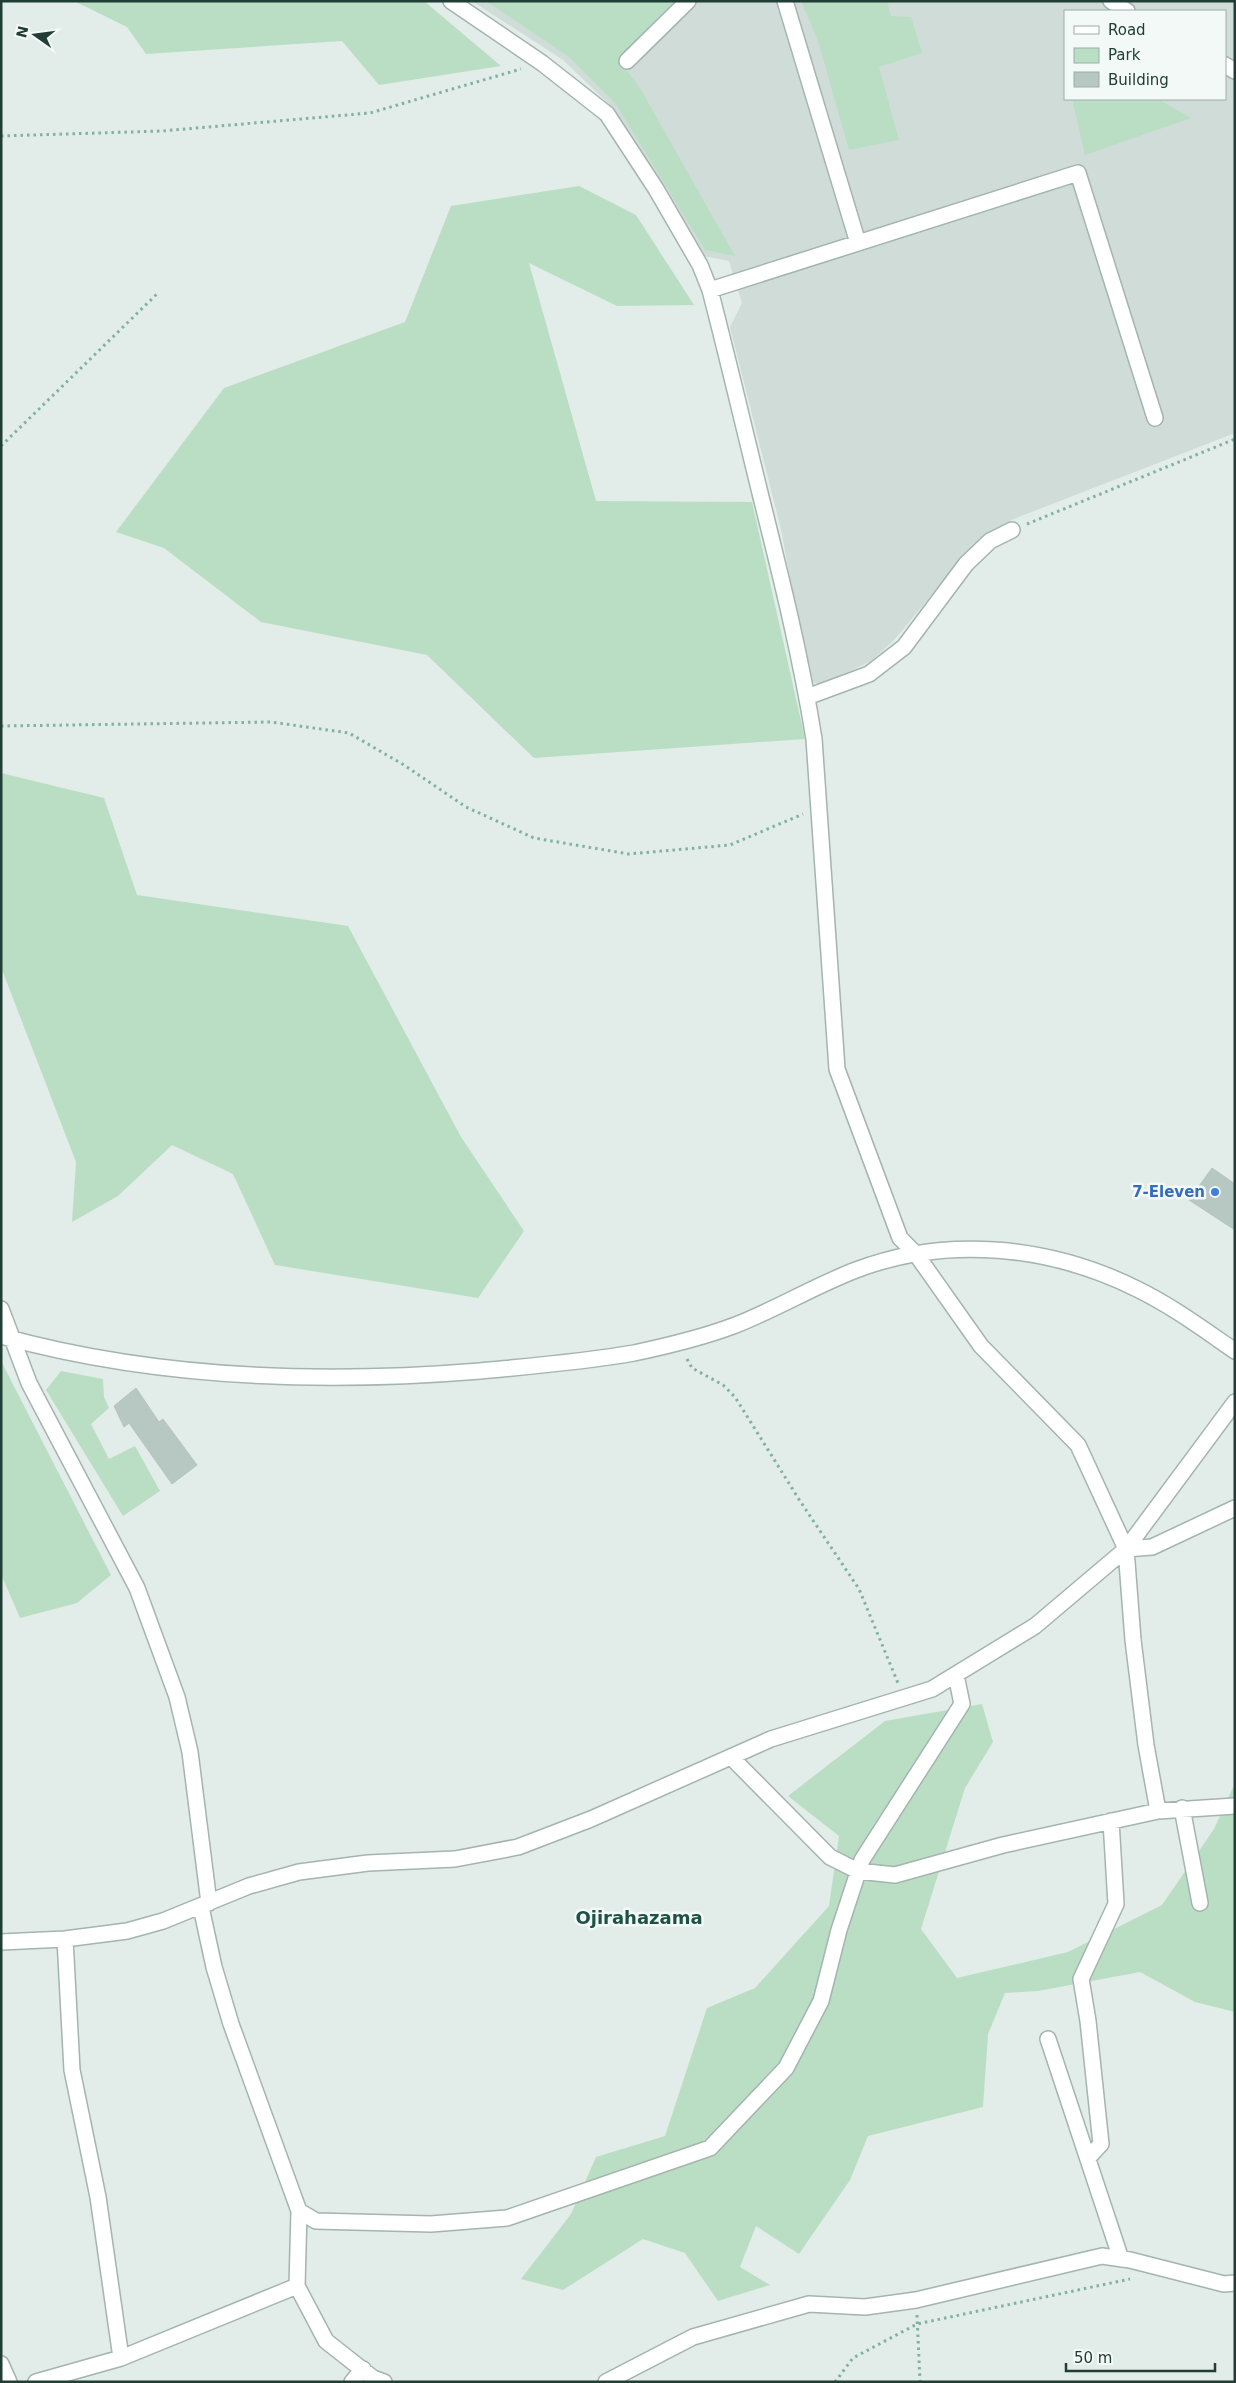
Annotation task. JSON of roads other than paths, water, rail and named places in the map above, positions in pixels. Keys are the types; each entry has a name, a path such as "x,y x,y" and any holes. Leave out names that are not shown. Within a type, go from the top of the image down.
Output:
{"street":[{"path":"451,1 542,63 607,114 656,189 700,265 710,290 751,451 794,633 814,739 837,1069 900,1238 916,1254 981,1346 1078,1445 1126,1549 1133,1640 1146,1745 1158,1811"},
{"path":"627,61 688,1"},
{"path":"786,1 858,243"},
{"path":"1111,1 1125,10"},
{"path":"710,290 1078,173 1155,418"},
{"path":"807,697 869,674 904,647 966,564 990,541 1012,530"},
{"path":"7,1338 96,1356 183,1369 261,1376 339,1378 426,1375 583,1361 679,1342 736,1325 854,1271 916,1254 964,1249 1016,1252 1074,1264 1138,1289 1172,1308 1235,1351"},
{"path":"1,1309 7,1338 137,1588 177,1697 190,1752 205,1905 214,1967 231,2024 299,2212 297,2286 326,2342 373,2378 384,2382"},
{"path":"1,1942 65,1939 127,1931 164,1921 248,1886 299,1872 368,1863 455,1859 518,1847 591,1820 771,1739 932,1689 1035,1626 1126,1549 1235,1402"},
{"path":"1126,1549 1152,1547 1235,1508"},
{"path":"299,2212 316,2221 431,2224 507,2218 710,2148 786,2068 821,2001 862,1860 962,1704 956,1675"},
{"path":"731,1757 830,1858 858,1871 895,1875 1004,1845 1158,1811 1235,1806"},
{"path":"1182,1808 1200,1903"},
{"path":"1088,2158 1101,2144 1088,2021 1081,1979 1116,1904 1111,1821"},
{"path":"65,1939 72,2070 98,2197 121,2358"},
{"path":"1048,2039 1121,2259"},
{"path":"606,2382 693,2337 746,2320 809,2304 865,2306 916,2300 1102,2256 1155,2266 1224,2284 1235,2283"},
{"path":"36,2382 121,2358 297,2286"},
{"path":"1,2364 9,2382"},
{"path":"352,2382 363,2369"}],"place":[{"name":"7-Eleven","path":"1215,1192"}],"district":[{"name":"Ojirahazama","path":"639,1917"}]}
